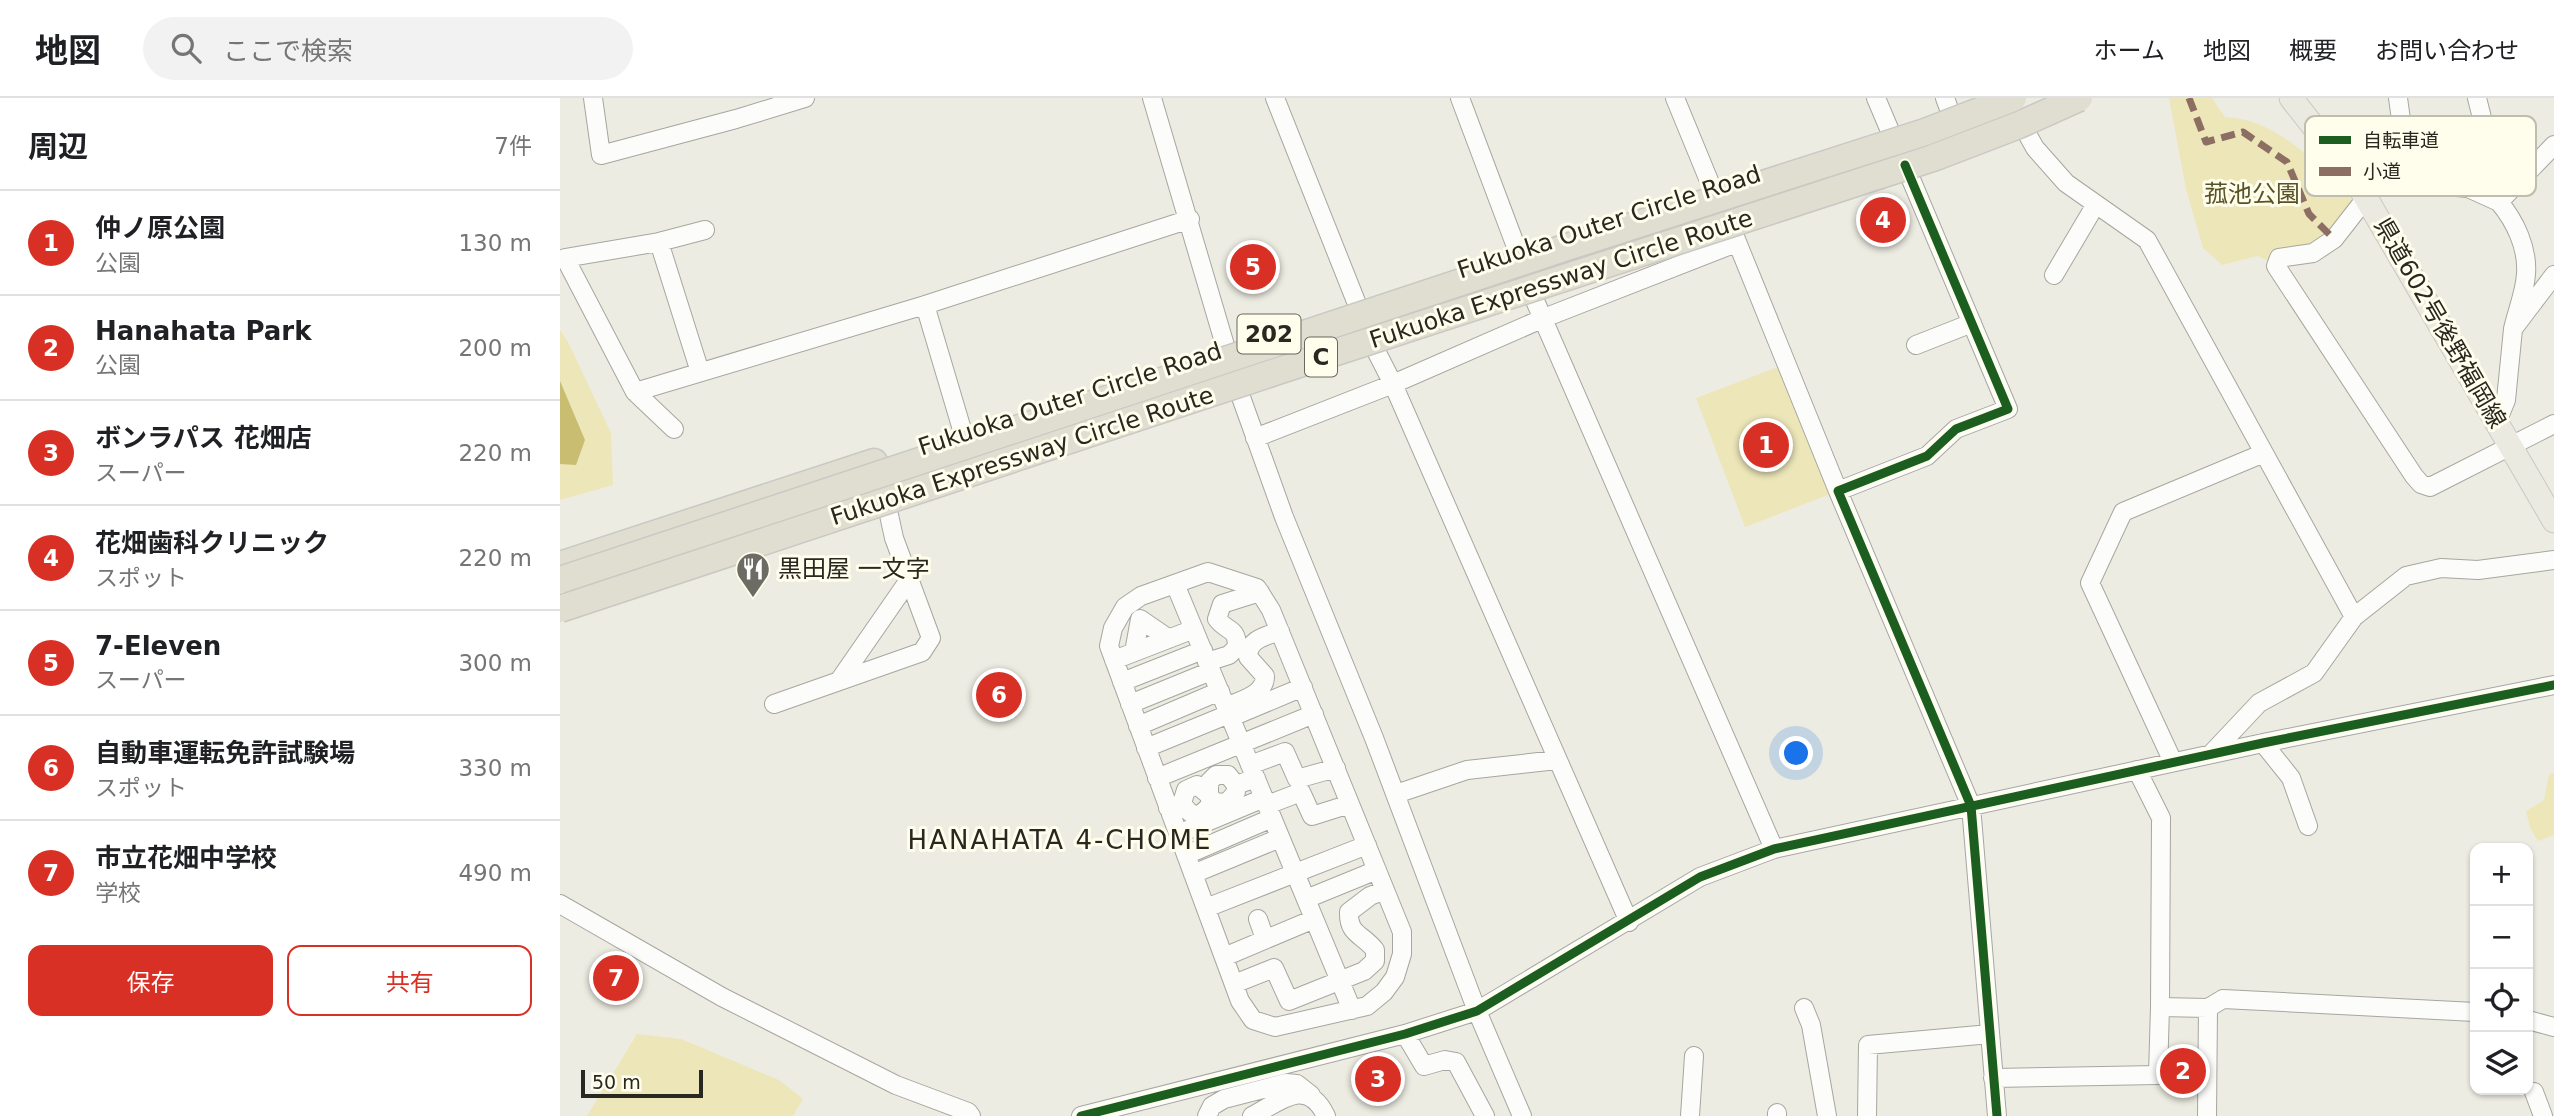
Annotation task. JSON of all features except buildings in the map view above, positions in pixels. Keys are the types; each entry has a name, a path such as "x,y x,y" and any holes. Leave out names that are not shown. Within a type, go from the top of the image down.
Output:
{"highway":[{"name":"Fukuoka Outer Circle Road","path":"560,565 1890,131 1947,104 1977,98"},
{"name":"Fukuoka Outer Circle Road","path":"560,607 1060,447 1530,287 1733,232 1962,144 2016,110 2077,98"},
{"name":"Fukuoka Expressway Circle Route","path":"560,607 1933,158 2019,125 2077,98"},
{"name":"Fukuoka Expressway Circle Route","path":"560,580 1570,246 1913,136 2016,110"}],"main road":[{"name":"県道602号後野福岡線","path":"2291,98 2305,116"},
{"name":"県道602号後野福岡線","path":"2367,198 2554,521"}],"street":[{"path":"593,98 601,155 805,98"},
{"path":"1152,98 1190,219 1237,387 1283,517 1396,794 1477,1011 1522,1116"},
{"path":"1275,98 1357,304"},
{"path":"1461,98 1518,252"},
{"path":"1675,98 1712,188"},
{"path":"1876,98 1890,131"},
{"path":"2398,98 2400,116"},
{"path":"2477,98 2482,116"},
{"path":"1947,104 1962,144"},
{"path":"2016,110 2035,148 2066,183 2147,240 2354,617"},
{"path":"2536,164 2554,145"},
{"path":"1838,491 1927,456 1956,429 2008,409 1905,165"},
{"path":"2486,196 2499,202 2513,218 2526,273 2513,329 2506,400 2497,422"},
{"path":"2498,196 2499,202"},
{"path":"2499,202 2505,196"},
{"path":"2367,198 2334,239 2313,253 2279,258 2276,261 2277,270 2421,484 2430,487 2554,424"},
{"path":"2054,275 2096,204"},
{"path":"635,392 925,305 1190,219"},
{"path":"674,429 635,392 562,252 659,242 705,230"},
{"path":"1255,438 1393,384 1733,232 1838,491 1972,806 1997,1116"},
{"path":"659,242 700,372"},
{"path":"2513,329 2554,275"},
{"path":"1530,287 1774,849"},
{"path":"925,305 963,433"},
{"path":"1916,345 1972,323"},
{"path":"1371,341 1393,384 1629,922"},
{"path":"2173,762 2090,583 2123,512 2264,453"},
{"path":"774,704 922,652 931,638 894,537 875,462"},
{"path":"2211,754 2259,703 2314,673 2354,617 2406,576 2441,568 2478,570 2554,560"},
{"path":"1208,572 1257,589 1272,610 1402,932 1402,954 1395,977 1384,992 1367,1006 1275,1027 1252,1020 1240,1001 1178,834 1175,805 1157,778 1109,646 1113,628 1125,607 1141,596 1175,584 1208,572"},
{"path":"839,681 909,580"},
{"path":"1175,584 1352,1010"},
{"path":"1122,682 1229,654 1237,647 1237,637 1217,619 1222,604 1260,592"},
{"path":"1134,652 1140,619 1169,639"},
{"path":"1114,660 1194,629"},
{"path":"1146,748 1260,691 1265,683 1265,676 1248,657 1248,649 1251,644 1280,632"},
{"path":"1130,704 1207,661"},
{"path":"1081,1116 1121,1112 1405,1034 1477,1011 1700,877 1774,849 2263,743 2554,685"},
{"path":"1138,726 1192,724 1226,708 1254,708 1303,687"},
{"path":"1254,708 1281,727"},
{"path":"1157,778 1314,714"},
{"path":"2263,743 2291,778 2308,826"},
{"path":"1175,805 1186,790 1196,785 1214,802 1227,803 1233,797 1236,785 1285,752 1297,779 1336,768"},
{"path":"1396,794 1467,770 1558,760"},
{"path":"1993,1078 2158,1075 2161,818 2137,770"},
{"path":"1186,855 1268,807 1301,792 1312,816 1350,804"},
{"path":"1178,834 1268,807"},
{"path":"1193,874 1280,838"},
{"path":"1206,908 1367,845"},
{"path":"1306,899 1341,891 1377,870"},
{"path":"1234,984 1274,968 1289,1001 1364,971 1375,961 1375,950 1348,924 1349,912 1370,896 1385,890"},
{"path":"560,904 722,997 896,1085 968,1112 971,1116"},
{"path":"1258,919 1265,940"},
{"path":"1224,957 1314,919"},
{"path":"2160,1007 2208,1008 2223,999 2470,1012"},
{"path":"1804,1008 1811,1025 1827,1116"},
{"path":"2207,1116 2208,1008"},
{"path":"2533,1021 2554,1027"},
{"path":"1405,1034 1424,1066 1445,1060 1455,1062 1485,1116"},
{"path":"1867,1116 1868,1045 1990,1034"},
{"path":"1690,1116 1694,1056"},
{"path":"1207,1116 1212,1106 1224,1099 1286,1083 1297,1084 1311,1095 1320,1103 1326,1116"},
{"path":"2534,1092 2543,1116"},
{"path":"1252,1116 1279,1110 1296,1093 1311,1095"}],"green space":[{"name":"菰池公園","path":"2169,98 2212,98 2225,117 2264,127 2305,154 2305,196 2348,196 2359,207 2334,239 2270,262 2258,256 2222,265 2203,248 2186,189"},
{"path":"560,330 611,433 613,485 560,500"},
{"path":"1786,364 1838,491 1745,527 1696,398"},
{"path":"2554,773 2554,835 2538,841 2530,828 2526,811 2544,800 2549,774"},
{"path":"637,1034 681,1039 779,1080 803,1099 793,1116 587,1116"},
{"path":"2158,1056 2208,1060 2207,1084 2157,1083"}],"shaded area":[{"path":"560,381 585,440 576,465 560,464"}],"marked path":[{"path":"2189,98 2206,142 2243,132 2287,162 2309,214 2334,239"}],"cycle path":[{"path":"1905,165 2008,409 1956,429 1927,456 1838,491 1971,806 1997,1116"},
{"path":"1081,1116 1405,1034 1477,1011 1700,877 1774,849 2263,743 2554,685"}],"place":[{"name":"花畑歯科クリニック","path":"1883,220"},
{"name":"7-Eleven","path":"1253,267"},
{"name":"仲ノ原公園","path":"1766,445"},
{"name":"黒田屋 一文字","path":"753,599"},
{"name":"自動車運転免許試験場","path":"999,695"},
{"name":"市立花畑中学校","path":"616,978"},
{"name":"Hanahata Park","path":"2183,1071"},
{"name":"ボンラパス 花畑店","path":"1378,1079"}],"district":[{"name":"HANAHATA 4-CHOME","path":"1060,840"}]}
